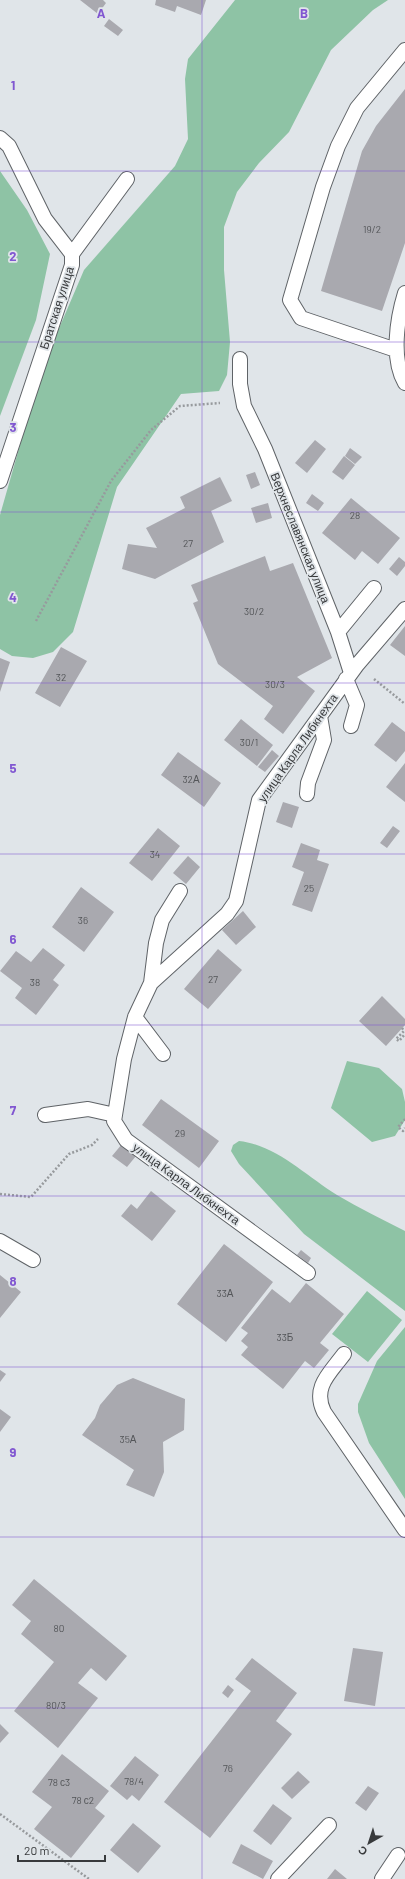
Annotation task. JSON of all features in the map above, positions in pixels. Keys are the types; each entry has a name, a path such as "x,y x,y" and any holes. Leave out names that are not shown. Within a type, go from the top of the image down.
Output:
{"lane":[{"path":"396,350 301,318 290,300 323,187 338,146 357,108 405,50"},
{"name":"Братская улица","path":"0,481 72,265 72,254 45,219 4,142"},
{"path":"72,254 127,179"},
{"path":"405,293 396,350 401,376 405,383"},
{"name":"Верхнеславянская улица","path":"240,359 240,384 244,406 265,449 338,632 352,672 357,705 351,726"},
{"path":"338,632 374,588"},
{"name":"улица Карла Либкнехта","path":"308,1273 126,1140 114,1118 124,1059 135,1017 151,983 227,914 236,901 259,800 352,672 405,609"},
{"path":"307,794 308,783 324,740 320,716"},
{"path":"151,983 156,943 162,920 180,891"},
{"path":"135,1017 164,1054"},
{"path":"45,1115 88,1109 114,1118"},
{"path":"0,1241 33,1260"},
{"path":"344,1354 324,1382 319,1392 320,1402 324,1412 405,1530"},
{"path":"278,1879 329,1824"},
{"path":"382,1879 398,1855"}],"path":[{"path":"36,621 111,482 151,430 180,406 225,402"},
{"path":"352,672 405,704"},
{"path":"402,1028 404,1031 396,1039 399,1041 405,1034"},
{"path":"0,1194 31,1197 69,1154 92,1145 114,1118"},
{"path":"405,1119 398,1127 403,1131 405,1128"},
{"path":"0,1814 89,1879"}],"green space":[{"path":"235,0 388,0 373,10 331,50 289,132 259,163 237,192 224,227 224,270 230,342 227,375 219,391 181,394 117,487 73,632 53,652 33,658 12,656 0,649 0,515 42,368 84,270 175,166 188,139 185,79 188,59"},
{"path":"0,171 27,210 50,254 36,320 0,416"},
{"path":"347,1061 379,1068 402,1089 405,1102 405,1120 395,1136 372,1142 331,1108"},
{"path":"239,1141 266,1148 290,1162 337,1195 405,1231 405,1311 304,1234 239,1164 231,1151 233,1145"},
{"path":"367,1291 402,1320 368,1362 332,1334"},
{"path":"405,1327 405,1499 369,1443 358,1412 358,1404 377,1361"}],"building":[{"path":"80,0 103,0 106,3 98,14"},
{"path":"156,0 206,0 201,15 177,6 175,12 155,5"},
{"path":"109,19 123,30 118,36 104,26"},
{"path":"405,89 405,243 382,311 321,291 362,151 376,126"},
{"path":"315,440 326,449 307,473 295,463"},
{"path":"350,448 362,457 355,464 345,456"},
{"path":"344,456 355,465 343,480 332,472"},
{"path":"255,472 260,485 251,489 246,475"},
{"path":"220,477 232,501 211,511 224,542 155,579 122,569 128,544 157,548 146,528 185,508 180,497"},
{"path":"312,494 324,503 318,511 306,503"},
{"path":"351,498 400,538 378,564 362,551 355,560 322,533"},
{"path":"268,503 272,518 256,523 251,508"},
{"path":"265,556 270,571 293,563 332,658 297,677 315,691 283,734 264,719 273,706 218,664 193,603 198,601 191,585"},
{"path":"399,557 405,562 405,566 397,576 389,569"},
{"path":"405,626 405,656 390,645"},
{"path":"61,647 87,661 60,707 35,693"},
{"path":"0,658 10,662 0,692"},
{"path":"241,719 273,745 257,766 224,740"},
{"path":"392,722 405,732 405,751 396,762 374,745"},
{"path":"272,750 279,756 265,772 258,767"},
{"path":"178,752 221,783 204,807 161,775"},
{"path":"405,763 405,802 386,787"},
{"path":"283,802 299,807 292,828 276,822"},
{"path":"393,826 400,831 387,848 380,843"},
{"path":"158,828 180,846 152,881 129,863"},
{"path":"301,843 320,850 317,860 329,864 312,912 292,905 304,872 292,867"},
{"path":"188,856 200,867 186,884 173,873"},
{"path":"81,887 114,912 84,952 52,927"},
{"path":"243,911 256,927 236,945 222,930"},
{"path":"43,948 65,965 53,980 59,985 36,1015 15,998 22,988 0,971 16,951 31,962"},
{"path":"218,949 242,970 208,1009 184,989"},
{"path":"382,996 405,1019 405,1025 386,1046 359,1021"},
{"path":"161,1099 219,1141 199,1168 142,1125"},
{"path":"122,1144 136,1156 127,1167 112,1156"},
{"path":"151,1191 176,1211 152,1241 121,1216 131,1204 137,1209"},
{"path":"224,1244 273,1282 226,1342 177,1304"},
{"path":"301,1250 311,1258 308,1263 297,1255"},
{"path":"0,1275 21,1292 0,1318"},
{"path":"306,1283 344,1314 320,1343 329,1350 314,1368 305,1361 283,1389 241,1355 248,1347 241,1341 248,1333 241,1328 272,1289 290,1303"},
{"path":"0,1370 6,1374 0,1382"},
{"path":"133,1378 185,1399 184,1430 163,1442 164,1472 154,1497 126,1485 134,1470 82,1435 95,1418 100,1405 117,1385"},
{"path":"0,1409 11,1417 0,1432"},
{"path":"34,1579 127,1656 106,1681 91,1668 78,1683 98,1698 58,1748 14,1711 54,1662 21,1634 31,1621 12,1605"},
{"path":"353,1648 383,1652 375,1706 344,1701"},
{"path":"252,1658 297,1693 276,1721 292,1734 210,1838 164,1802 251,1691 235,1679"},
{"path":"228,1685 234,1690 228,1698 222,1693"},
{"path":"0,1724 9,1733 0,1743"},
{"path":"62,1754 109,1791 95,1808 105,1816 71,1858 34,1829 52,1807 32,1792"},
{"path":"135,1756 159,1775 139,1801 132,1795 127,1800 110,1786"},
{"path":"298,1771 310,1782 292,1799 281,1788"},
{"path":"368,1786 379,1793 366,1811 355,1803"},
{"path":"273,1804 292,1818 271,1845 253,1831"},
{"path":"133,1823 161,1846 138,1873 110,1850"},
{"path":"241,1844 273,1861 263,1879 232,1863"},
{"path":"335,1869 347,1879 327,1879"}]}
